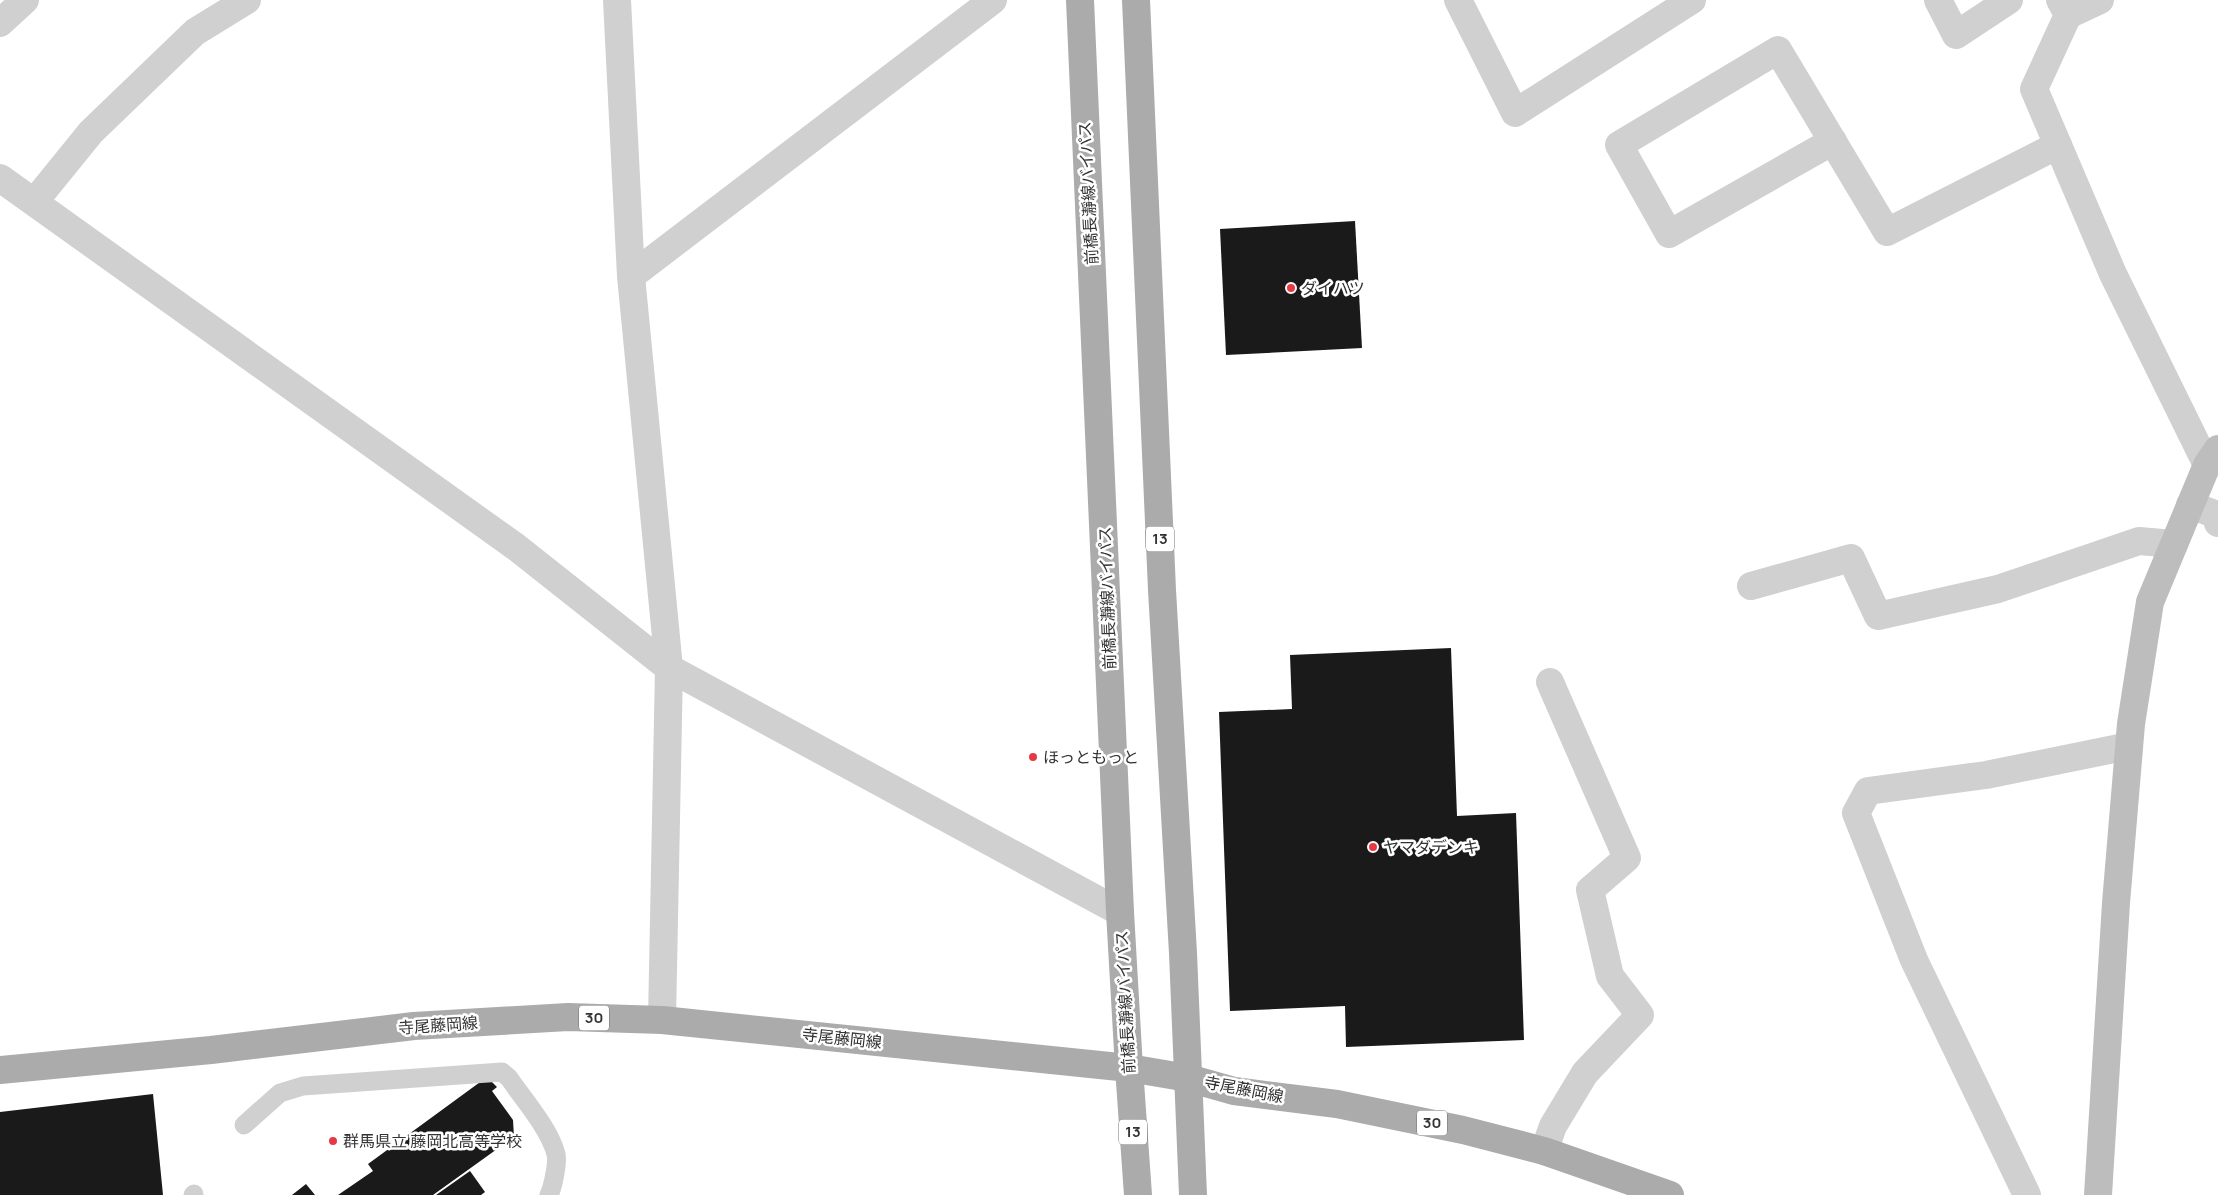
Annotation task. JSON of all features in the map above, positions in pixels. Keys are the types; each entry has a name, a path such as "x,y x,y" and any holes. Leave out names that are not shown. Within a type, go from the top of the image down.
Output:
{"main road":[{"name":"前橋長瀞線バイパス","path":"1080,0 1120,912 1138,1195"},
{"name":"13","path":"1136,0 1162,590 1188,1078 1192,1195"},
{"name":"寺尾藤岡線","path":"0,1070 211,1050 414,1026 568,1017 662,1020 1129,1068 1188,1078 1234,1090 1337,1104 1464,1130 1544,1151 1670,1195"}],"street":[{"path":"0,23 25,0"},
{"path":"35,201 91,132 195,32 246,0"},
{"path":"618,0 631,276 669,668 662,1020"},
{"path":"631,276 993,0"},
{"path":"1458,0 1515,113 1692,0"},
{"path":"1938,0 1956,35 2009,0"},
{"path":"2098,1195 2116,903 2129,746 2150,602 2190,505 2213,457 2113,274 2034,89 2064,8 2100,0"},
{"path":"1833,141 1669,234 1619,145 1778,50 1833,141 1887,232 2058,145"},
{"path":"0,178 35,201 516,547 669,668 1120,912"},
{"path":"2190,505 2215,514 2218,523"},
{"path":"1751,586 1851,558 1878,616 1998,589 2140,541 2174,544"},
{"path":"1544,1151 1553,1126 1586,1073 1640,1015 1610,976 1590,890 1627,858 1550,682"},
{"path":"2027,1195 1914,960 1856,813 1868,792 1986,775 2129,746"}],"lane":[{"path":"244,1125 280,1093 303,1086 502,1072 509,1078 548,1134 556,1155 552,1189 549,1195"}],"building":[{"name":"ダイハツ","path":"1355,221 1362,348 1226,355 1220,229"},
{"path":"1451,648 1457,816 1516,813 1524,1040 1346,1047 1345,1006 1230,1011 1219,712 1292,709 1290,655"},
{"path":"487,1077 497,1087 492,1091 513,1120 514,1137 433,1195 338,1195 373,1171 368,1164"},
{"path":"153,1094 163,1195 0,1195 0,1112"},
{"path":"470,1171 485,1192 481,1195 436,1195"},
{"path":"306,1184 315,1195 292,1195"}],"place":[{"name":"ダイハツ","path":"1291,288"},
{"name":"ほっともっと","path":"1033,757"},
{"name":"ヤマダデンキ","path":"1373,847"},
{"name":"群馬県立 藤岡北高等学校","path":"333,1141"}]}
